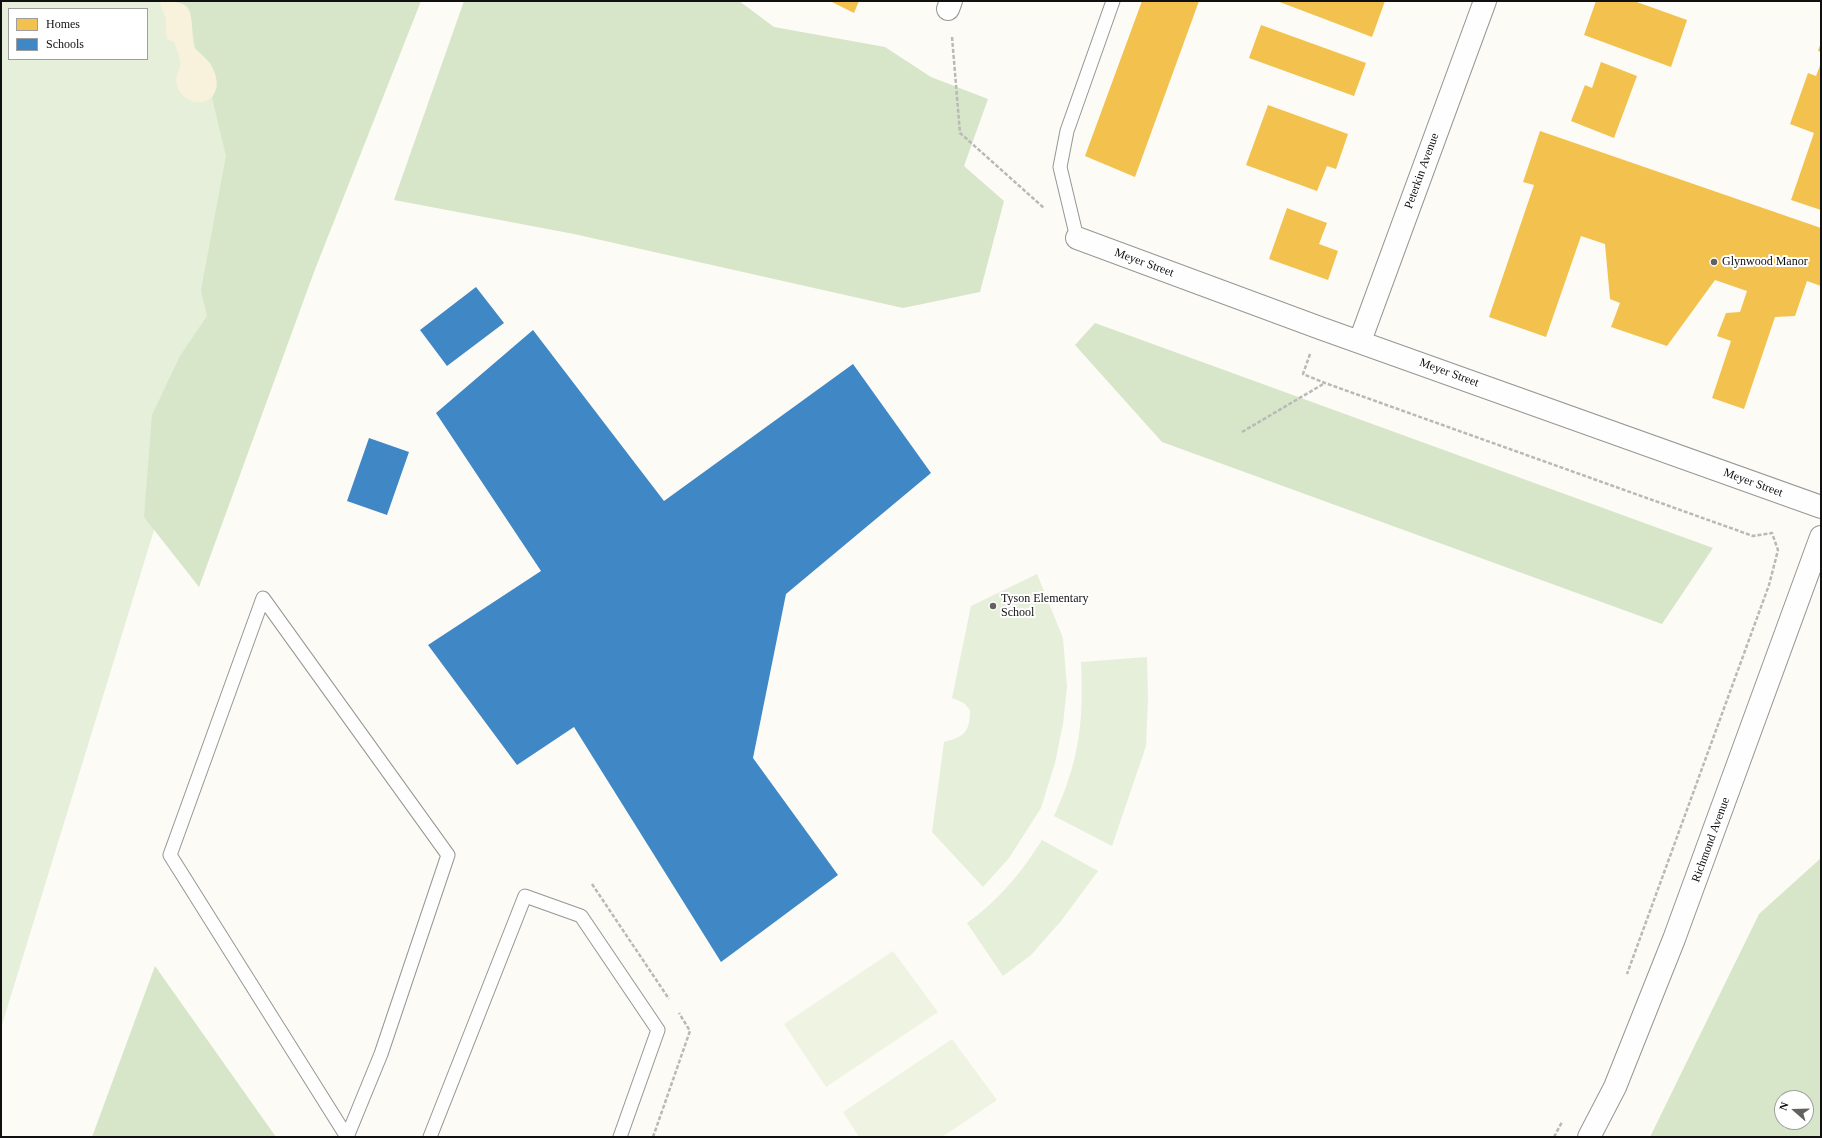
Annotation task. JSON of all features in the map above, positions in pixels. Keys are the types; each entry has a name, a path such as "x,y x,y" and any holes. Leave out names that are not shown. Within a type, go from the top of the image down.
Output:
{"street":[{"name":"Peterkin Avenue","path":"1360,342 1485,1"},
{"name":"Meyer Street","path":"1077,238 1360,342 1821,507"},
{"name":"Richmond Avenue","path":"1589,1137 1615,1087 1674,939 1821,538"}],"lane":[{"path":"1077,238 1060,167 1067,131 1113,1"},
{"path":"263,598 448,855 381,1054 347,1137 170,855 263,598"},
{"path":"430,1137 525,896 581,916 658,1030 620,1137"}],"path":[{"path":"949,5 954,48 960,133 1077,238"},
{"path":"1303,374 1753,536 1772,533 1778,550 1769,586 1625,980"},
{"path":"1242,432 1325,383"},
{"path":"1554,1137 1565,1116"}],"green space":[{"path":"1,1 205,1 256,198 1,1028"},
{"path":"172,1 421,1 314,272 199,587 144,517 152,415 180,356 207,316 201,290 226,156 212,98 217,87 211,64 195,48 190,12"},
{"path":"464,1 739,1 774,27 885,47 931,77 988,99 964,166 1004,201 980,292 903,308 574,234 394,200"},
{"path":"1095,323 1713,548 1662,624 1162,442 1075,345"},
{"path":"1037,574 1063,638 1067,687 1063,724 1055,763 1041,808 1009,858 983,887 932,832 944,742 957,738 965,732 969,723 970,710 964,703 952,698 971,606"},
{"path":"1147,657 1148,698 1146,746 1112,846 1054,816 1069,778 1078,741 1082,704 1081,662"},
{"path":"1042,840 1098,871 1061,921 1031,955 1003,976 967,923 999,896 1009,885 1018,875"},
{"path":"1821,858 1821,1137 1650,1137 1759,914"},
{"path":"893,951 938,1012 826,1087 784,1024"},
{"path":"155,966 276,1137 92,1137"},
{"path":"952,1039 997,1100 942,1137 859,1137 843,1112"}],"sand":[{"path":"159,1 180,3 189,9 194,47 209,62 214,70 217,83 214,94 204,102 192,101 186,98 181,94 178,88 176,80 180,66 179,57 174,42 167,39 166,19"}],"building: Homes":[{"path":"830,1 859,1 854,13"},
{"path":"1142,1 1199,1 1135,177 1085,156"},
{"path":"1277,1 1385,1 1372,37"},
{"path":"1596,1 1634,1 1687,20 1671,67 1584,35"},
{"path":"1261,25 1366,63 1354,96 1249,58"},
{"path":"1821,42 1821,52 1818,51"},
{"path":"1601,62 1637,76 1614,138 1571,121 1585,85 1592,88"},
{"path":"1821,63 1821,210 1791,200 1814,133 1790,124 1808,73 1816,76"},
{"path":"1268,105 1348,134 1336,169 1327,166 1317,191 1246,165"},
{"name":"Glynwood Manor","path":"1540,131 1821,228 1821,286 1807,281 1795,316 1775,317 1744,409 1712,398 1731,341 1717,336 1726,313 1740,312 1747,291 1715,280 1667,346 1611,327 1620,303 1610,299 1605,244 1581,236 1546,337 1489,317 1534,185 1523,182"},
{"path":"1287,208 1327,223 1319,244 1338,251 1328,280 1269,259"}],"building: Schools":[{"path":"476,287 504,323 447,366 420,330"},
{"path":"533,330 664,501 853,364 931,473 786,594 753,758 838,875 721,962 574,727 517,765 428,645 541,571 436,413"},
{"path":"369,438 409,452 387,515 347,501"}],"place":[{"name":"Glynwood Manor","path":"1714,262"},
{"name":"Tyson Elementary School","path":"993,606"}]}
